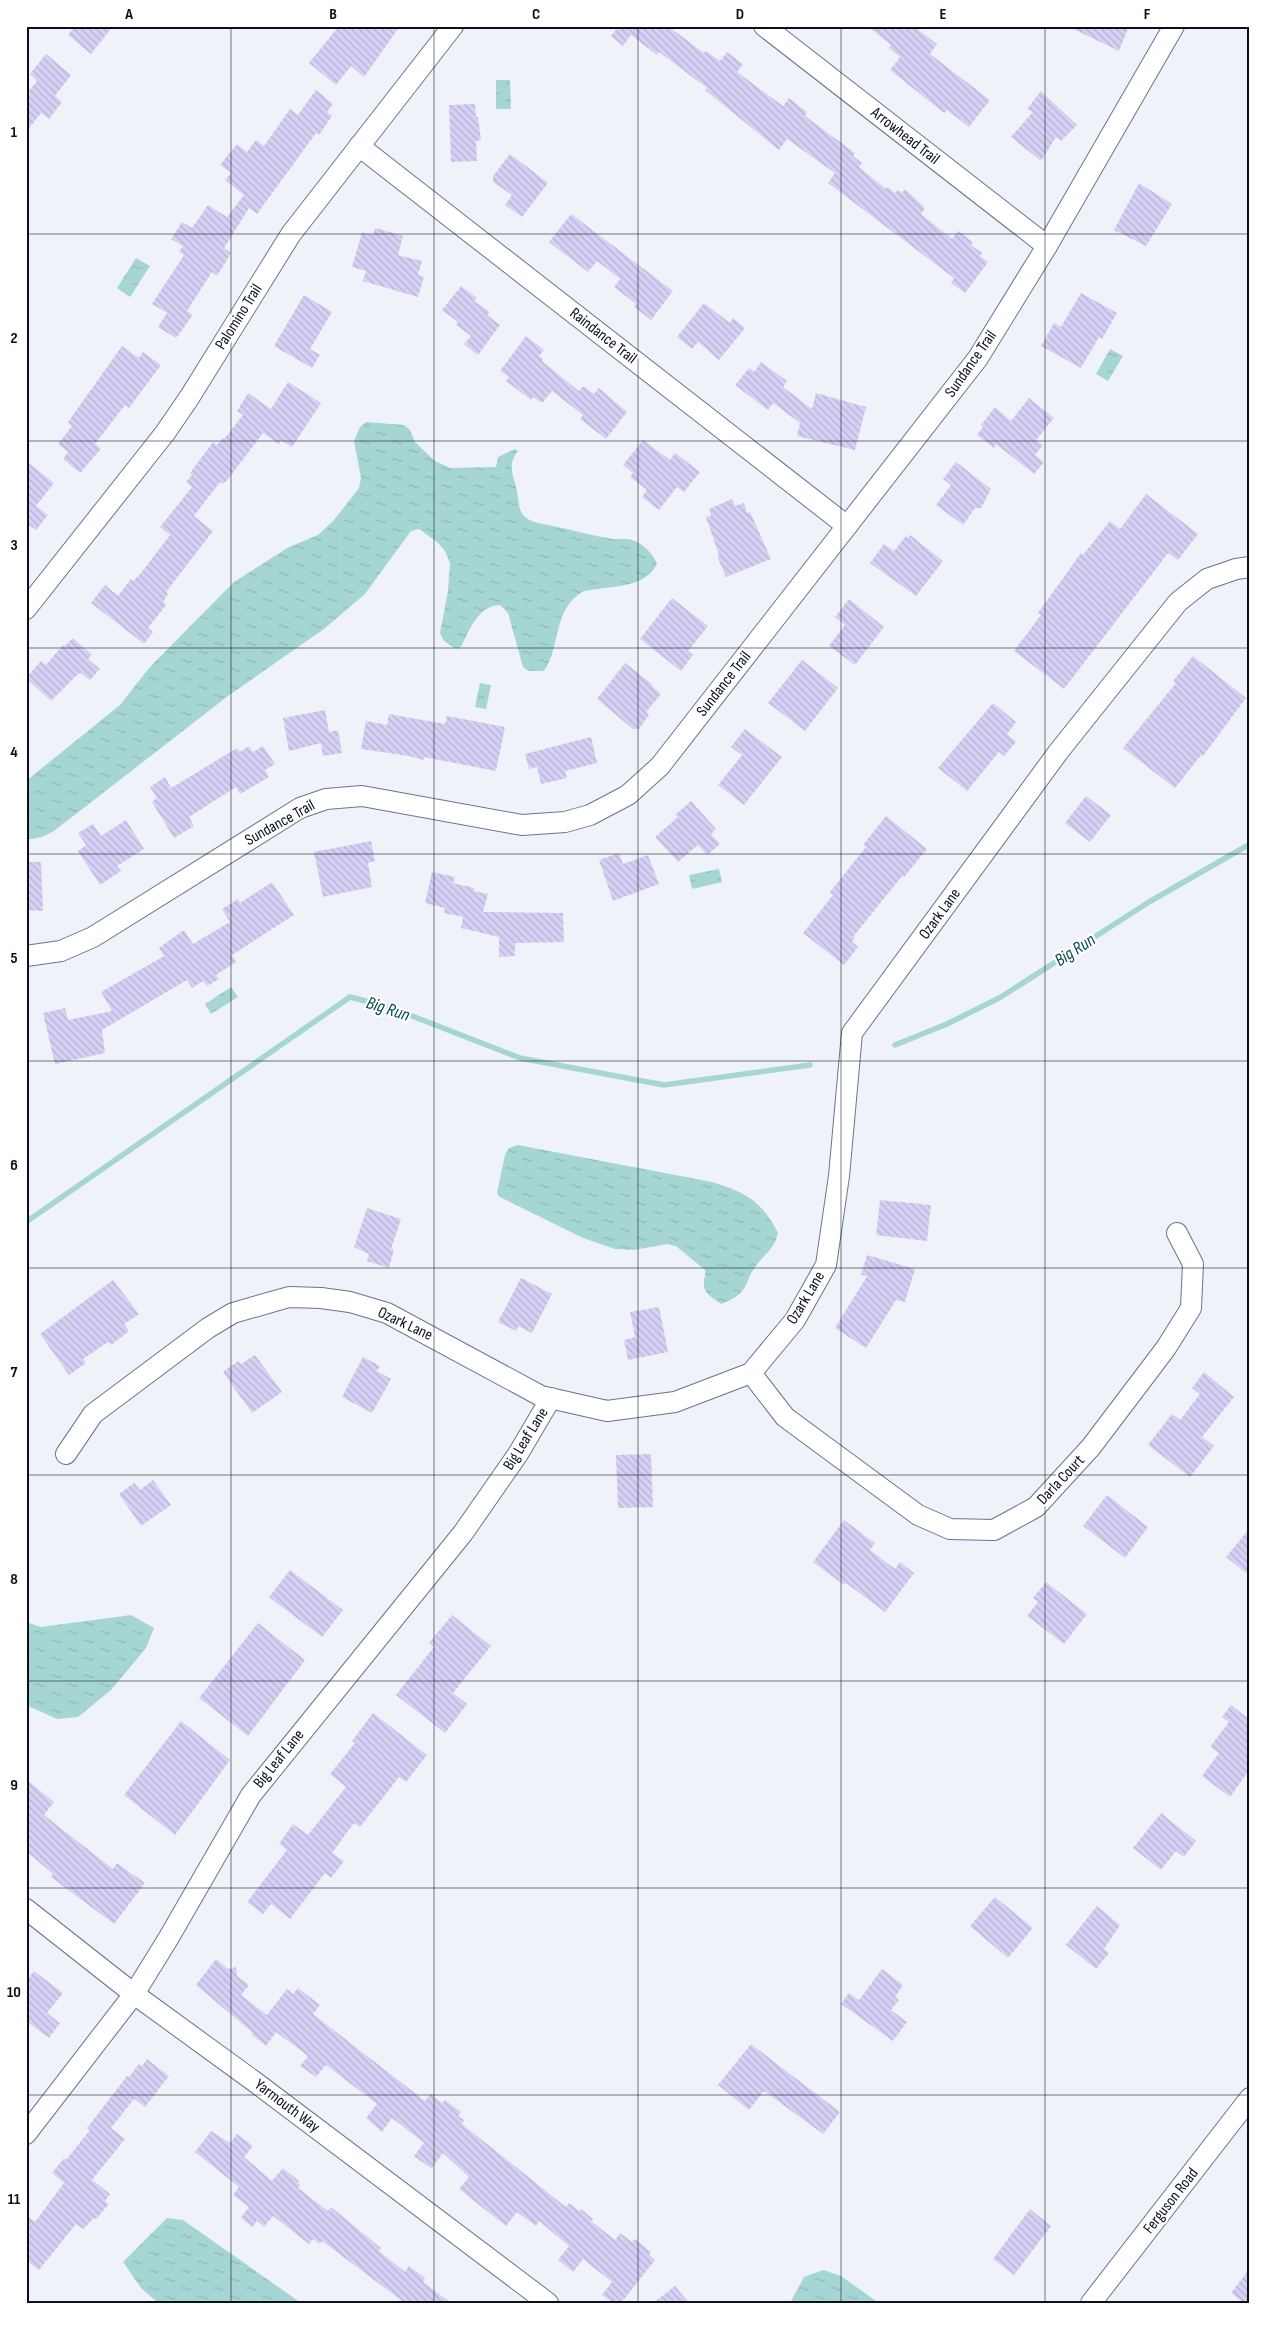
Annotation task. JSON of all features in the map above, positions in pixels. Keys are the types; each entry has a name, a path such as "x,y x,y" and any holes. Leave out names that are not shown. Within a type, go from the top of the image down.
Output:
{"street":[{"name":"Palomino Trail","path":"26,609 165,433 189,398 279,252 453,26"},
{"name":"Arrowhead Trail","path":"764,26 1047,246"},
{"name":"Sundance Trail","path":"26,956 61,951 93,937 300,808 326,798 362,796 522,826 565,822 590,815 628,796 660,766 978,358 1047,246 1174,26"},
{"name":"Raindance Trail","path":"359,146 847,526"},
{"name":"Ozark Lane","path":"66,1454 93,1414 208,1328 233,1313 289,1297 321,1298 350,1302 387,1313 541,1396 607,1411 675,1402 751,1373 795,1320 826,1265 839,1176 852,1033 1059,751 1178,602 1207,579 1236,569 1250,567"},
{"name":"Darla Court","path":"751,1373 785,1417 918,1515 950,1529 994,1530 1036,1507 1091,1447 1166,1348 1191,1308 1192,1264 1177,1233"},
{"name":"Big Leaf Lane","path":"26,2134 134,1994 168,1939 250,1795 463,1532 518,1454 551,1398"},
{"name":"Yarmouth Way","path":"26,1909 134,1994 255,2082 548,2303"},
{"name":"Ferguson Road","path":"1091,2303 1250,2098"}],"water":[{"path":"496,80 510,80 511,109 496,109"},
{"path":"136,258 150,266 130,297 117,288"},
{"path":"1110,349 1123,356 1108,381 1096,374"},
{"path":"366,422 404,425 410,430 415,442 435,461 450,468 496,467 498,457 515,449 518,451 513,460 512,472 518,502 524,516 538,523 613,539 632,540 647,549 652,555 657,563 653,571 640,581 623,586 585,591 572,600 561,619 553,651 544,671 529,671 523,667 508,613 500,605 492,606 480,614 471,626 461,647 456,649 444,641 440,633 448,591 450,563 445,551 437,542 419,529 411,531 365,594 324,629 228,696 54,831 42,837 26,840 26,781 120,705 149,668 234,582 289,547 318,535 334,520 359,488 361,478 354,441 360,427"},
{"path":"480,683 491,685 486,709 475,707"},
{"path":"719,869 722,882 692,889 689,875"},
{"path":"231,987 238,997 211,1014 205,1004"},
{"path":"518,1145 712,1182 724,1186 743,1194 759,1205 778,1233 777,1238 771,1249 750,1275 743,1290 731,1300 721,1304 709,1295 705,1289 705,1270 676,1246 667,1244 634,1250 615,1249 583,1238 500,1197 497,1193 505,1155 509,1148"},
{"path":"131,1615 154,1628 146,1648 111,1690 78,1717 57,1719 26,1705 26,1622 41,1627"},
{"path":"167,2218 183,2220 301,2303 158,2303 141,2288 123,2262"},
{"path":"823,2270 841,2276 879,2303 790,2303 804,2277"}],"building":[{"path":"75,26 113,26 91,54 68,35"},
{"path":"339,26 400,26 364,77 351,66 336,85 309,63"},
{"path":"619,26 668,26 704,53 706,51 720,61 727,52 743,64 737,72 783,106 789,98 807,112 805,116 855,153 853,156 862,163 859,167 886,189 888,187 895,193 898,190 902,193 905,189 925,208 921,214 952,239 958,231 973,242 971,245 982,253 980,256 988,262 965,293 951,283 954,278 828,183 835,173 787,139 779,150 705,90 707,88 659,52 657,55 631,35 623,46 611,36"},
{"path":"867,26 914,26 937,44 930,54 990,100 969,127 947,110 944,113 890,70 900,57 889,48 891,45"},
{"path":"1067,26 1129,26 1119,51"},
{"path":"46,54 71,75 55,96 62,102 49,119 41,113 26,132 26,94 37,81 30,74"},
{"path":"316,90 333,104 327,112 332,116 319,135 316,133 257,214 249,208 224,248 231,253 217,276 212,272 187,311 193,315 176,338 158,327 167,313 152,304 184,255 179,252 183,246 171,239 182,222 192,228 208,205 227,217 244,195 225,180 231,173 220,165 237,144 247,152 256,140 264,146 290,109 298,115"},
{"path":"1041,91 1077,125 1061,141 1056,137 1041,161 1011,137 1033,112 1027,109"},
{"path":"475,104 481,140 476,141 477,161 451,162 449,105"},
{"path":"510,154 548,183 522,217 505,205 512,195 493,182 493,176"},
{"path":"1139,183 1172,204 1146,246 1114,230"},
{"path":"571,214 673,291 651,320 634,307 636,304 614,287 620,279 597,261 588,272 549,242"},
{"path":"375,228 403,236 398,255 422,261 418,275 424,277 418,297 363,281 366,271 352,267 362,232 373,235"},
{"path":"461,286 477,298 474,301 490,312 487,315 500,325 478,355 464,344 471,336 456,325 458,322 442,310"},
{"path":"1081,293 1117,313 1102,339 1099,337 1081,368 1041,346 1054,323 1061,327"},
{"path":"304,295 332,312 310,349 320,355 312,368 274,346"},
{"path":"704,303 730,323 733,318 745,328 719,360 698,342 692,349 677,337"},
{"path":"526,336 544,350 539,356 543,359 542,361 579,391 582,387 585,387 594,394 599,388 627,412 606,439 580,419 583,415 552,391 542,403 533,397 531,400 506,381 509,377 500,371"},
{"path":"122,346 139,358 143,352 161,365 129,408 125,405 95,444 101,449 80,473 63,459 68,452 58,444 72,426 68,422"},
{"path":"761,362 787,381 783,387 812,409 816,393 866,407 855,450 797,436 800,423 773,403 768,410 735,385 749,368 754,372"},
{"path":"288,382 321,403 292,447 281,440 279,444 263,433 229,478 223,484 220,482 194,516 213,531 166,592 168,594 163,602 166,605 148,628 153,632 144,644 91,603 105,585 118,596 131,579 133,581 141,573 170,535 160,527 192,487 186,482 192,475 190,473 213,442 217,445 224,439 243,415 237,411 248,393 271,409"},
{"path":"1029,398 1054,418 1036,440 1043,445 1035,455 1044,462 1034,474 996,444 994,448 977,435 983,427 981,425 995,407 1011,421"},
{"path":"643,440 670,460 675,453 700,472 684,492 677,487 659,510 642,497 647,490 630,477 633,473 623,465"},
{"path":"26,461 54,483 36,506 48,515 36,530 26,523"},
{"path":"956,462 991,489 981,508 975,508 963,525 936,505 951,485 943,479"},
{"path":"1146,494 1198,534 1178,560 1168,553 1064,689 1014,651 1041,615 1038,613 1081,553 1083,555 1110,521 1120,529"},
{"path":"732,499 735,506 744,503 747,513 750,512 771,559 726,577 717,556 719,555 706,517 711,516 709,509"},
{"path":"910,535 943,561 916,596 870,563 884,544 894,551 906,536 908,538"},
{"path":"672,598 708,626 688,651 693,655 681,671 640,639"},
{"path":"849,599 884,627 855,665 829,646 845,625 835,617"},
{"path":"73,638 92,655 88,659 100,669 90,680 81,673 78,674 51,701 26,678 41,661 46,665 63,645 65,646"},
{"path":"1193,656 1246,698 1203,756 1201,755 1175,788 1123,748 1176,683 1173,681"},
{"path":"802,660 838,688 805,731 768,703"},
{"path":"625,663 652,684 661,694 646,712 649,715 639,729 633,729 597,699"},
{"path":"993,703 1016,722 1007,734 1016,742 1004,756 999,752 967,791 938,768"},
{"path":"325,710 329,732 338,730 342,753 323,756 321,743 289,751 283,718"},
{"path":"389,714 445,724 447,716 505,727 496,771 424,757 424,760 361,749 366,721 387,725"},
{"path":"745,729 782,757 744,805 718,785 742,755 731,747"},
{"path":"591,737 597,763 565,771 567,778 541,784 537,767 529,769 525,754"},
{"path":"249,746 253,752 263,746 275,764 265,770 269,777 240,794 236,787 189,817 194,826 174,838 152,802 157,798 150,787 165,777 171,788 237,748 240,752"},
{"path":"1086,796 1111,815 1090,842 1065,823"},
{"path":"691,801 716,829 711,834 720,844 707,855 698,845 678,862 655,837 678,817 675,815"},
{"path":"886,816 927,849 904,877 902,876 853,937 855,938 852,942 858,947 844,965 803,933 833,895 830,892 866,847 863,845"},
{"path":"126,820 144,849 117,866 121,871 100,885 78,851 86,845 78,833 93,824 101,836"},
{"path":"371,841 375,861 368,863 372,887 323,897 314,852"},
{"path":"619,853 623,864 648,855 659,884 613,901 599,860"},
{"path":"26,862 41,862 43,911 26,910"},
{"path":"432,872 455,877 453,883 475,888 474,891 488,894 483,912 563,913 564,942 515,943 515,956 499,957 499,937 461,928 463,917 444,913 445,908 425,903"},
{"path":"272,882 294,915 232,955 236,962 216,975 219,979 207,986 203,981 192,988 187,980 102,1030 105,1053 55,1064 43,1013 65,1008 68,1020 112,1011 101,992 164,956 159,948 184,930 193,944 230,922 222,909 238,899 240,903"},
{"path":"880,1200 931,1205 927,1241 876,1235"},
{"path":"367,1208 401,1219 391,1249 394,1250 389,1268 367,1261 369,1254 354,1247"},
{"path":"867,1255 915,1269 905,1302 896,1300 866,1348 835,1328 867,1276 861,1275"},
{"path":"521,1278 552,1294 532,1333 518,1326 516,1331 498,1322"},
{"path":"113,1280 139,1314 124,1324 129,1331 111,1345 108,1342 83,1359 86,1363 69,1375 40,1334"},
{"path":"659,1307 668,1352 628,1360 624,1340 635,1337 630,1312"},
{"path":"255,1355 282,1392 252,1413 223,1372 238,1361 241,1364"},
{"path":"363,1357 380,1366 377,1371 391,1379 372,1413 342,1397"},
{"path":"1204,1372 1234,1397 1202,1437 1214,1446 1190,1477 1148,1445 1172,1414 1180,1420 1200,1394 1192,1388"},
{"path":"651,1454 653,1507 618,1508 616,1455"},
{"path":"153,1480 171,1505 141,1526 119,1494 134,1483 140,1490"},
{"path":"1107,1495 1148,1527 1125,1558 1083,1526"},
{"path":"844,1520 875,1543 870,1550 895,1569 900,1562 914,1573 885,1612 846,1583 844,1585 813,1562"},
{"path":"1250,1528 1250,1576 1226,1557"},
{"path":"290,1570 343,1610 322,1637 269,1597"},
{"path":"1046,1582 1087,1614 1064,1644 1027,1616 1038,1602 1033,1598"},
{"path":"452,1615 491,1646 453,1693 467,1704 445,1733 396,1695 434,1647 429,1643"},
{"path":"258,1623 305,1660 248,1736 199,1698"},
{"path":"1231,1705 1250,1720 1250,1769 1230,1797 1202,1776 1219,1753 1210,1747 1229,1722 1222,1717"},
{"path":"373,1713 427,1755 406,1782 399,1777 360,1827 354,1823 332,1853 344,1861 331,1878 325,1873 290,1919 271,1904 263,1914 247,1902 287,1850 279,1844 293,1824 308,1835 346,1787 330,1774 355,1743 352,1741"},
{"path":"181,1721 230,1760 175,1835 124,1795"},
{"path":"26,1779 54,1802 44,1815 113,1869 117,1863 145,1883 114,1924 51,1877 53,1874 26,1851"},
{"path":"1161,1813 1196,1841 1184,1857 1176,1851 1161,1870 1133,1848"},
{"path":"995,1897 1033,1928 1008,1958 970,1926"},
{"path":"1097,1906 1120,1925 1104,1949 1109,1953 1096,1969 1066,1945"},
{"path":"216,1959 228,1969 236,1967 237,1976 249,1985 241,1995 267,2015 287,1989 293,1994 298,1988 320,2005 313,2014 425,2101 431,2094 442,2103 445,2100 461,2112 458,2116 464,2120 462,2124 566,2207 569,2203 579,2211 581,2209 593,2219 591,2221 615,2240 620,2233 632,2242 635,2239 651,2252 649,2255 655,2260 621,2303 613,2303 602,2295 612,2282 583,2259 573,2272 558,2260 569,2246 539,2221 536,2226 517,2212 506,2226 459,2189 469,2177 443,2153 432,2168 429,2167 414,2156 424,2143 392,2118 382,2132 366,2118 377,2104 326,2065 316,2077 300,2066 308,2056 276,2032 266,2046 251,2034 253,2033 196,1985"},
{"path":"882,1969 903,1985 895,1997 899,2000 891,2010 907,2022 893,2041 841,2004 849,1993 859,2000"},
{"path":"34,1971 63,1993 47,2013 60,2023 49,2038 26,2021 26,1981"},
{"path":"751,2044 840,2112 823,2134 764,2091 749,2110 718,2085"},
{"path":"147,2059 169,2076 145,2107 134,2099 111,2128 125,2139 92,2180 110,2194 105,2201 109,2204 96,2219 94,2218 83,2229 76,2224 39,2270 26,2260 26,2215 35,2222 64,2183 52,2173 64,2158 66,2160 90,2130 87,2128 127,2076 129,2077 139,2064 142,2066"},
{"path":"211,2131 230,2143 237,2134 253,2146 244,2157 272,2181 283,2168 299,2181 300,2185 298,2188 328,2211 331,2207 381,2248 379,2251 405,2272 409,2266 425,2278 423,2282 451,2303 405,2303 322,2241 320,2244 313,2239 309,2244 273,2216 264,2227 257,2221 252,2227 241,2218 249,2207 233,2195 239,2187 195,2152"},
{"path":"1030,2209 1051,2226 1014,2275 993,2259"},
{"path":"1250,2268 1250,2303 1244,2303 1231,2293"},
{"path":"675,2286 689,2303 653,2303"}],"waterway":[{"name":"Big Run","path":"895,1045 947,1024 1001,997 1149,902 1250,844"},
{"name":"Big Run","path":"26,1222 350,997 389,1007 520,1058 664,1085 810,1065"}]}
